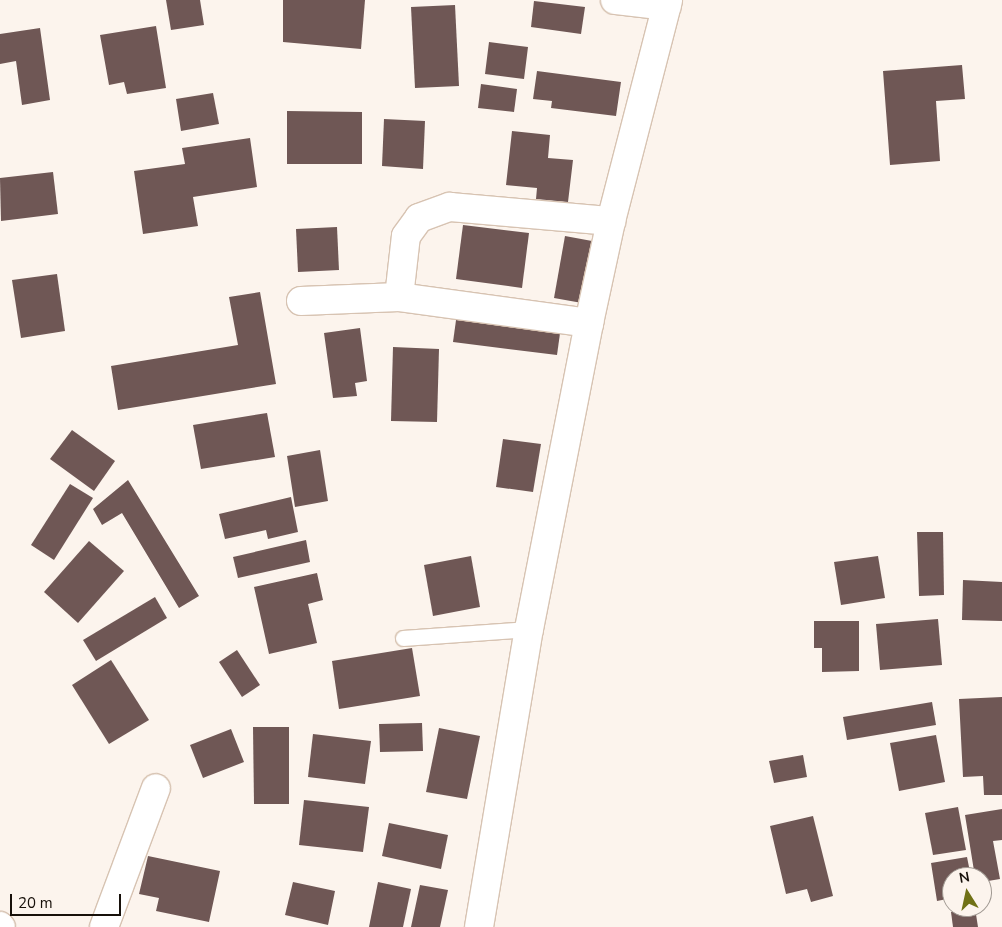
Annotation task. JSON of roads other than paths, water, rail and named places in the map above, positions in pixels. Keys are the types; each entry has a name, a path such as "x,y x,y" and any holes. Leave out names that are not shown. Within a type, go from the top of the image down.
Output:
{"street":[{"path":"479,927 529,629 589,323 611,221 668,3 615,0"},
{"path":"399,297 406,236 419,218 450,207 611,221"},
{"path":"301,301 399,297 589,323"},
{"path":"104,927 156,788"}],"lane":[{"path":"404,638 529,629"}]}
